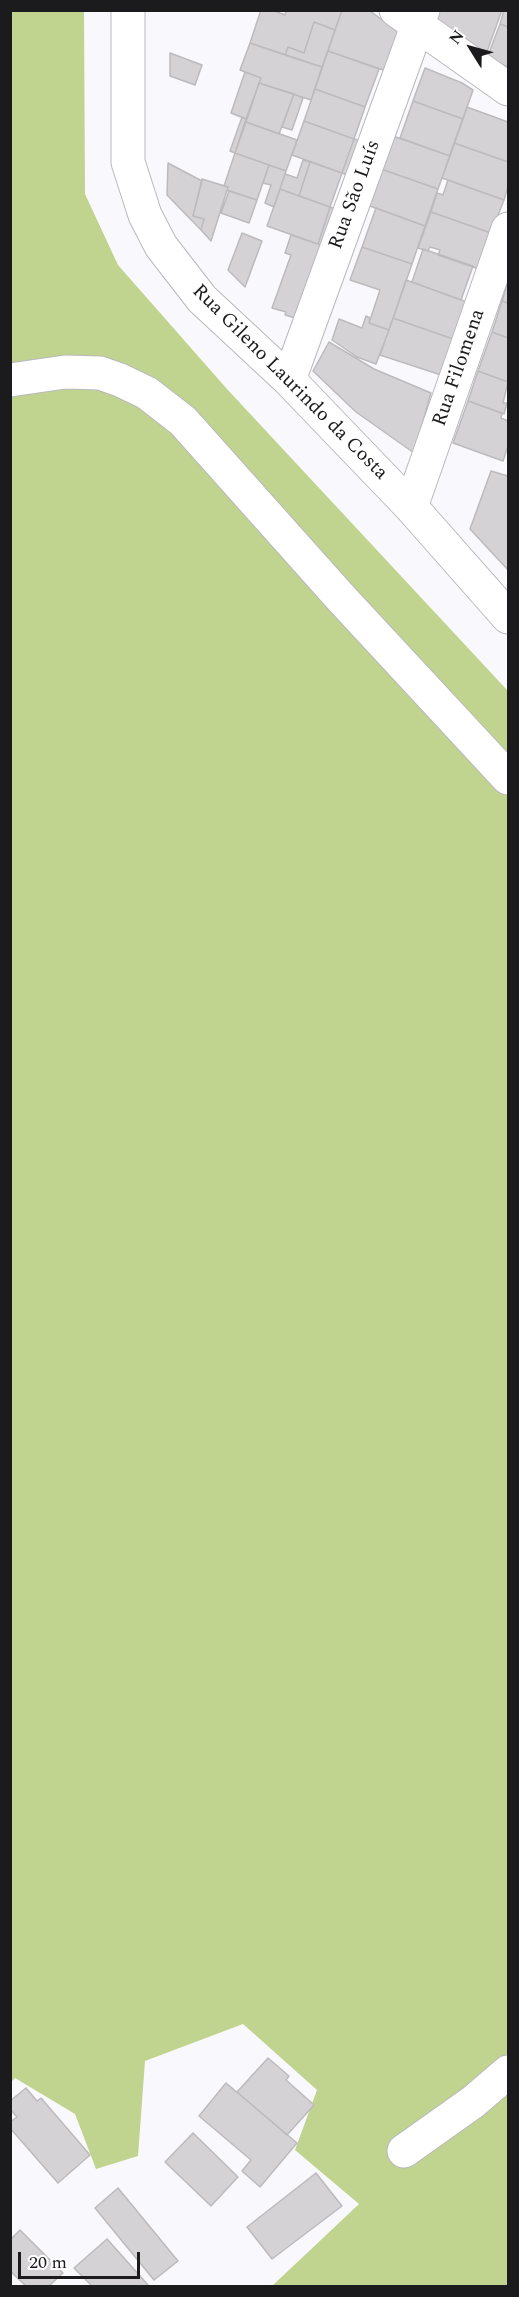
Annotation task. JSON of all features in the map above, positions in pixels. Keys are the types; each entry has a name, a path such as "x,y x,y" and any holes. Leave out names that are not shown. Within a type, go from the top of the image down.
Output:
{"street":[{"name":"Rua Gileno Laurindo da Costa","path":"128,10 128,162 144,215 161,246 201,299 289,380 411,507 508,617"},
{"name":"Rua São Luís","path":"289,380 412,15"},
{"path":"412,15 508,89"},
{"name":"Rua Filomena","path":"411,507 508,229"},
{"path":"10,380 66,372 100,373 147,393 183,421 341,598 508,778"},
{"path":"404,2151 473,2102 508,2072"}],"green space":[{"path":"84,10 85,194 118,265 227,389 508,691 508,2286 272,2286 359,2204 295,2150 317,2090 243,2024 145,2061 138,2156 96,2169 75,2114 15,2078 11,2082 10,11"}],"building":[{"path":"261,10 272,10 285,15 286,10 342,10 335,30 314,22 304,53 288,47 285,55 250,43"},
{"path":"342,10 369,10 402,35 389,72 328,51"},
{"path":"436,10 502,10 484,60 431,22"},
{"path":"504,10 508,10 508,27 500,24"},
{"path":"314,22 335,30 322,67 285,55 288,47 304,53"},
{"path":"500,24 508,27 508,67 487,58"},
{"path":"250,43 322,67 311,100 259,83 261,78 240,70"},
{"path":"328,51 379,69 365,107 315,89"},
{"path":"170,53 202,65 195,85 170,76"},
{"path":"425,68 473,90 463,119 413,101"},
{"path":"245,72 261,78 246,119 231,113"},
{"path":"259,83 294,94 279,134 246,122"},
{"path":"315,89 365,107 354,139 304,121"},
{"path":"294,94 303,98 292,130 282,127"},
{"path":"413,101 463,119 450,156 400,138"},
{"path":"467,107 508,122 508,162 454,143"},
{"path":"242,117 246,119 235,153 230,151"},
{"path":"304,121 354,139 342,173 292,155"},
{"path":"246,122 297,140 286,171 235,153"},
{"path":"390,135 450,156 438,189 378,168"},
{"path":"354,139 365,142 353,177 342,173"},
{"path":"454,143 508,162 508,186 504,200 442,178"},
{"path":"235,153 269,165 257,200 227,190 228,187 224,186"},
{"path":"303,160 310,162 299,196 280,189 285,174 297,178"},
{"path":"310,162 342,173 330,207 299,196"},
{"path":"168,163 202,181 193,216 204,219 201,230 167,195"},
{"path":"269,165 286,171 274,207 265,203 271,185 263,183"},
{"path":"378,168 438,189 425,226 367,205"},
{"path":"202,179 228,187 211,241 201,230 204,219 193,216"},
{"path":"448,180 504,200 491,233 431,212 437,193 443,195"},
{"path":"280,189 330,207 318,244 267,226"},
{"path":"229,191 257,200 249,223 221,213"},
{"path":"330,207 342,211 321,245 318,244"},
{"path":"376,208 425,226 412,264 362,247"},
{"path":"431,212 491,233 479,269 438,255 440,250 430,247 428,251 418,248"},
{"path":"242,233 262,241 245,287 228,270"},
{"path":"291,235 321,245 295,318 285,315 286,312 272,308 291,255 285,253"},
{"path":"362,247 412,264 389,330 369,323 380,290 350,280"},
{"path":"423,249 473,266 461,300 412,282"},
{"path":"406,280 467,302 453,339 393,318"},
{"path":"508,281 508,303 502,301"},
{"path":"502,301 508,303 508,338 492,332"},
{"path":"366,316 370,318 369,323 389,330 376,364 357,357 332,340 339,319 362,328"},
{"path":"393,318 453,339 441,375 380,355"},
{"path":"492,332 508,338 508,382 478,371"},
{"path":"329,342 374,369 431,393 414,453 356,412 313,371"},
{"path":"478,371 508,382 503,403 507,403 504,414 468,401"},
{"path":"468,401 502,413 501,418 508,421 508,446 503,461 453,443"},
{"path":"491,471 508,476 508,570 470,529"},
{"path":"268,2058 289,2076 286,2080 314,2105 287,2135 237,2092"},
{"path":"226,2083 297,2143 260,2187 242,2171 251,2160 199,2116"},
{"path":"26,2088 37,2101 41,2098 90,2155 58,2183 10,2128 10,2122 17,2117 10,2109 10,2101"},
{"path":"193,2133 238,2177 211,2206 165,2162"},
{"path":"316,2173 342,2206 272,2259 247,2227"},
{"path":"118,2188 178,2261 154,2280 95,2208"},
{"path":"20,2230 63,2273 49,2286 26,2286 10,2271 10,2240"},
{"path":"107,2239 149,2286 92,2286 74,2268"}]}
